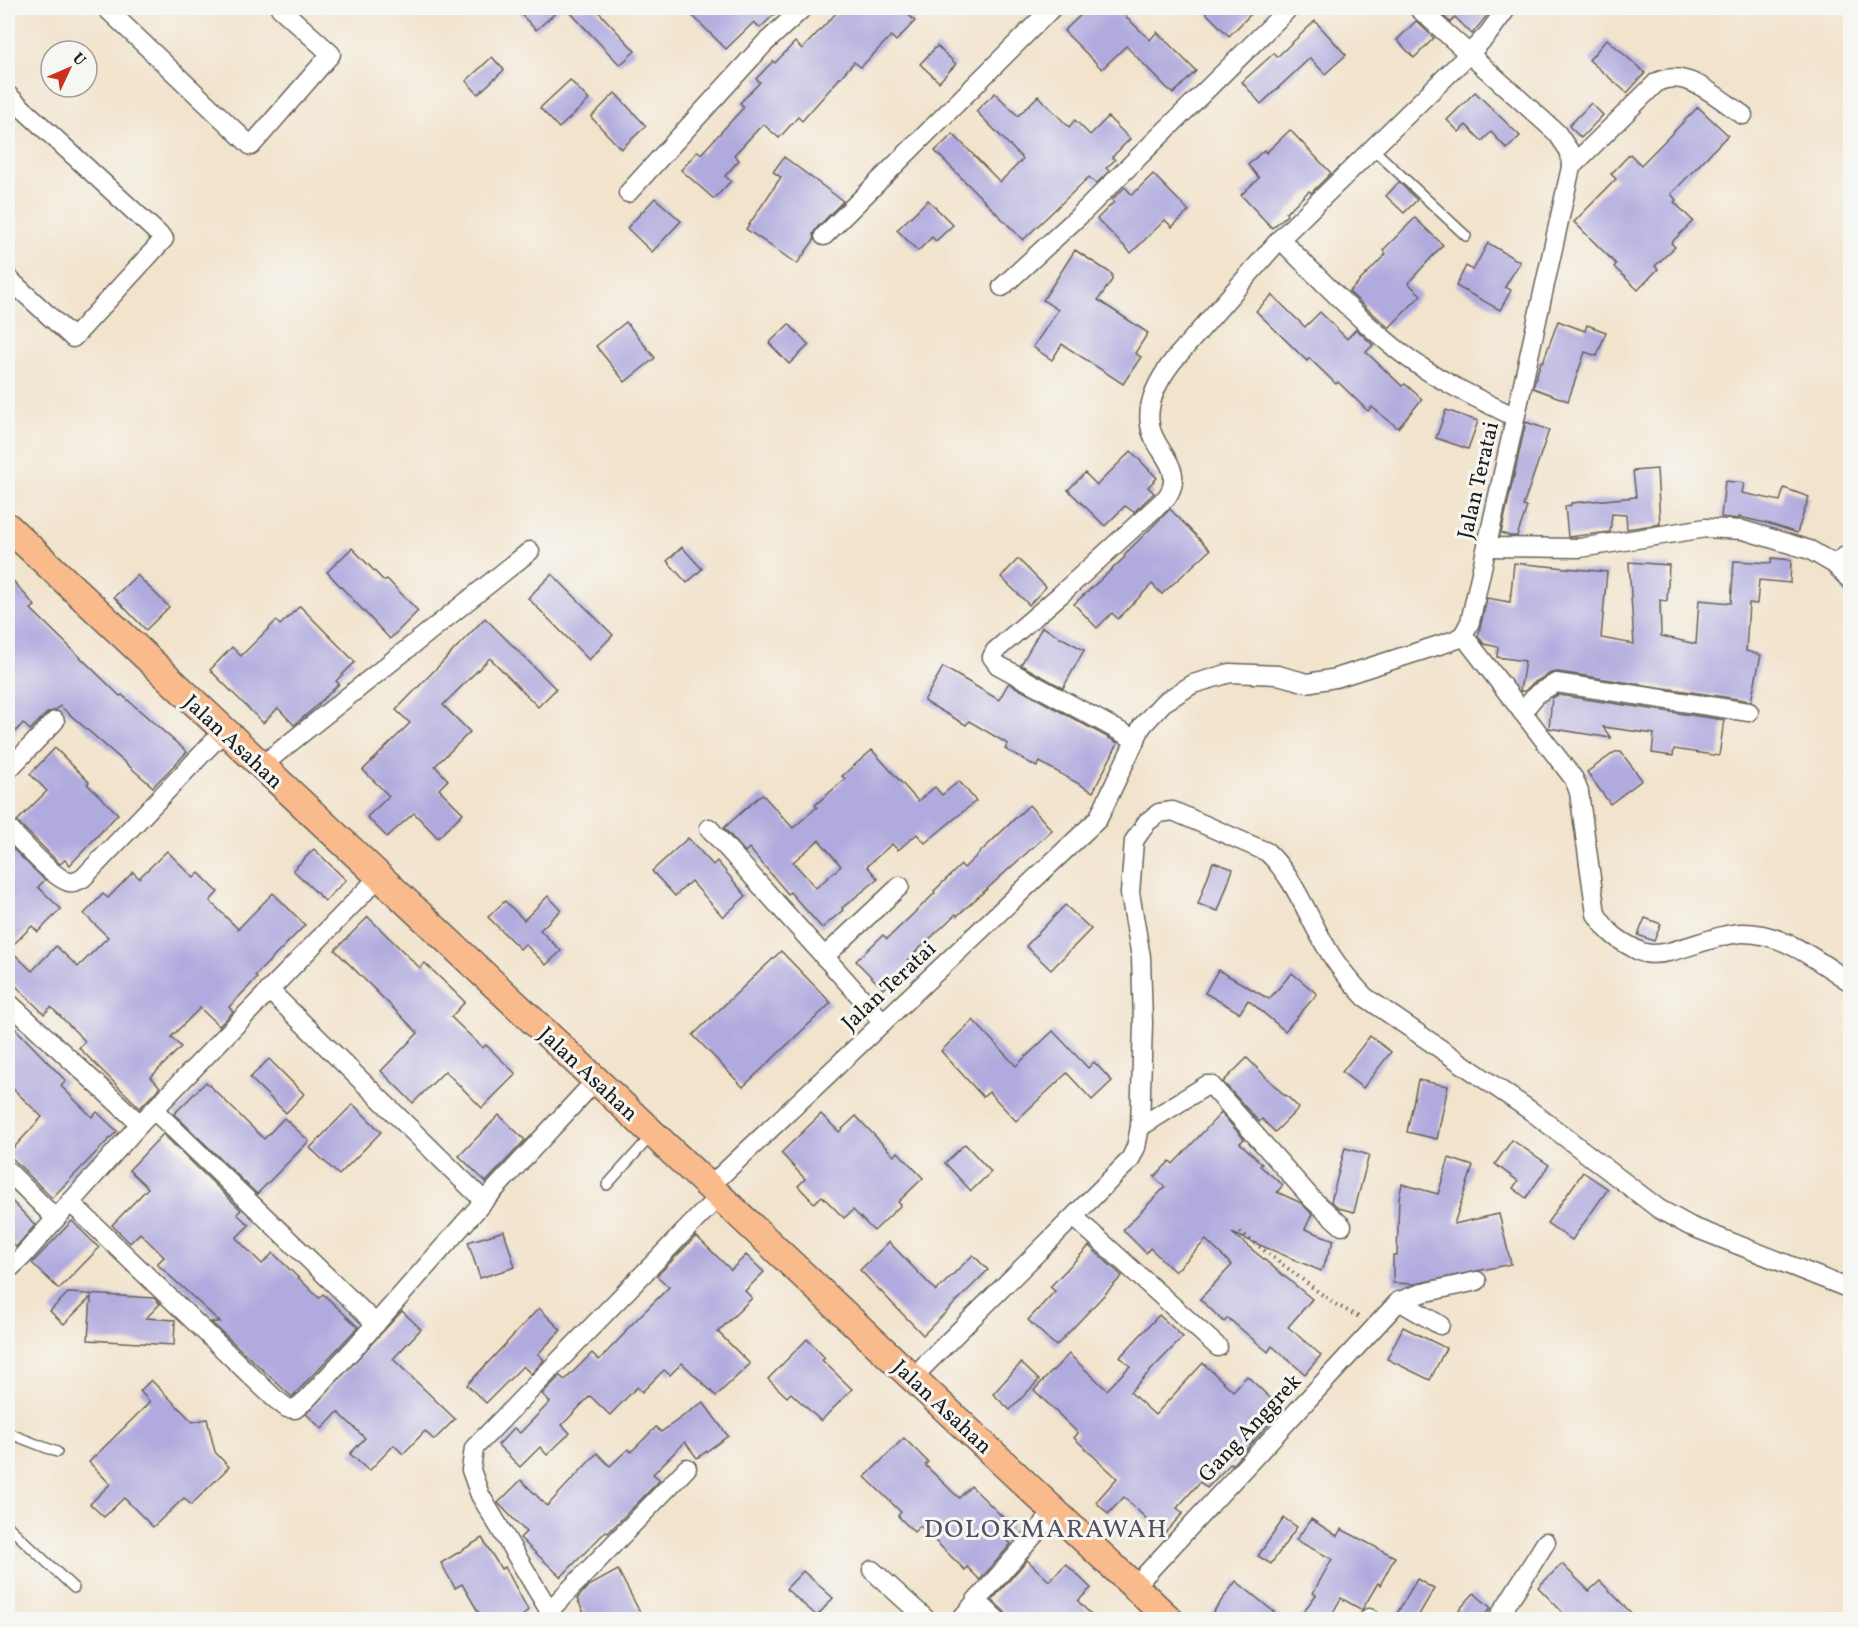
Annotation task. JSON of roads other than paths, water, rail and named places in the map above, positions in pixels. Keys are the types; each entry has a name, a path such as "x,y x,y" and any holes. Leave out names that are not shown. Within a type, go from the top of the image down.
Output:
{"main road":[{"name":"Jalan Asahan","path":"8,527 1170,1620"}],"street":[{"path":"106,8 251,146 331,54 280,8"},
{"path":"628,193 764,44 803,8"},
{"path":"824,236 1052,8"},
{"path":"1002,287 1078,218 1288,8"},
{"path":"1418,8 1557,133 1570,152 1571,167"},
{"path":"1507,8 1488,34 1469,54 1280,239 1160,378 1150,405 1150,427 1172,470 1173,487 1167,497 1060,595 1001,644 992,657 998,665 1136,740 1142,726 1162,704 1193,684 1230,673 1278,675 1306,683 1336,678 1455,640 1463,634 1574,779 1579,792 1596,914 1606,930 1618,940 1643,953 1658,954 1723,935 1744,933 1765,936 1792,944 1847,980"},
{"path":"1571,167 1657,82 1665,78 1692,82 1743,116"},
{"path":"8,96 164,239 73,338 8,278"},
{"name":"Jalan Teratai","path":"1463,634 1470,622 1571,167"},
{"path":"1280,239 1356,315 1402,354 1455,386 1515,417"},
{"path":"1486,547 1580,548 1706,528 1743,530 1810,550 1834,564 1851,580"},
{"path":"261,766 530,550"},
{"path":"1834,564 1851,554"},
{"path":"1522,712 1538,693 1556,683 1749,712"},
{"path":"8,770 56,721"},
{"path":"8,828 54,874 68,882 75,882 83,878 224,731"},
{"name":"Jalan Teratai","path":"553,1615 480,1495 471,1470 474,1448 715,1191 883,1022 1098,819 1136,740"},
{"path":"913,1377 1131,1160 1140,1127 1143,1023 1141,957 1130,893 1134,841 1147,822 1159,813 1173,811 1267,852 1284,871 1327,950 1343,973 1365,997 1531,1111 1659,1209 1690,1226 1851,1288"},
{"path":"709,828 883,1022"},
{"path":"8,1270 140,1124 379,877"},
{"path":"824,957 900,886"},
{"path":"269,990 484,1201"},
{"path":"8,1002 140,1124"},
{"path":"70,1202 266,1391 287,1408 295,1409 376,1324 484,1201 597,1079"},
{"path":"1140,1127 1207,1085 1211,1085 1312,1198 1342,1226"},
{"path":"154,1110 376,1324"},
{"path":"8,1171 56,1218"},
{"path":"1074,1217 1218,1347"},
{"path":"1399,1300 1477,1281"},
{"path":"1399,1300 1440,1325"},
{"name":"Gang Anggrek","path":"1135,1586 1399,1300"},
{"path":"553,1615 687,1468"},
{"path":"960,1620 1055,1511"},
{"path":"1497,1620 1546,1542"},
{"path":"872,1570 927,1620"},
{"path":"976,1600 997,1620"}],"lane":[{"path":"1372,149 1466,236"},
{"path":"607,1185 654,1133"},
{"path":"8,1433 57,1452"},
{"path":"8,1526 74,1588"}],"district":[{"name":"DOLOKMARAWAH","path":"1046,1528"}]}
